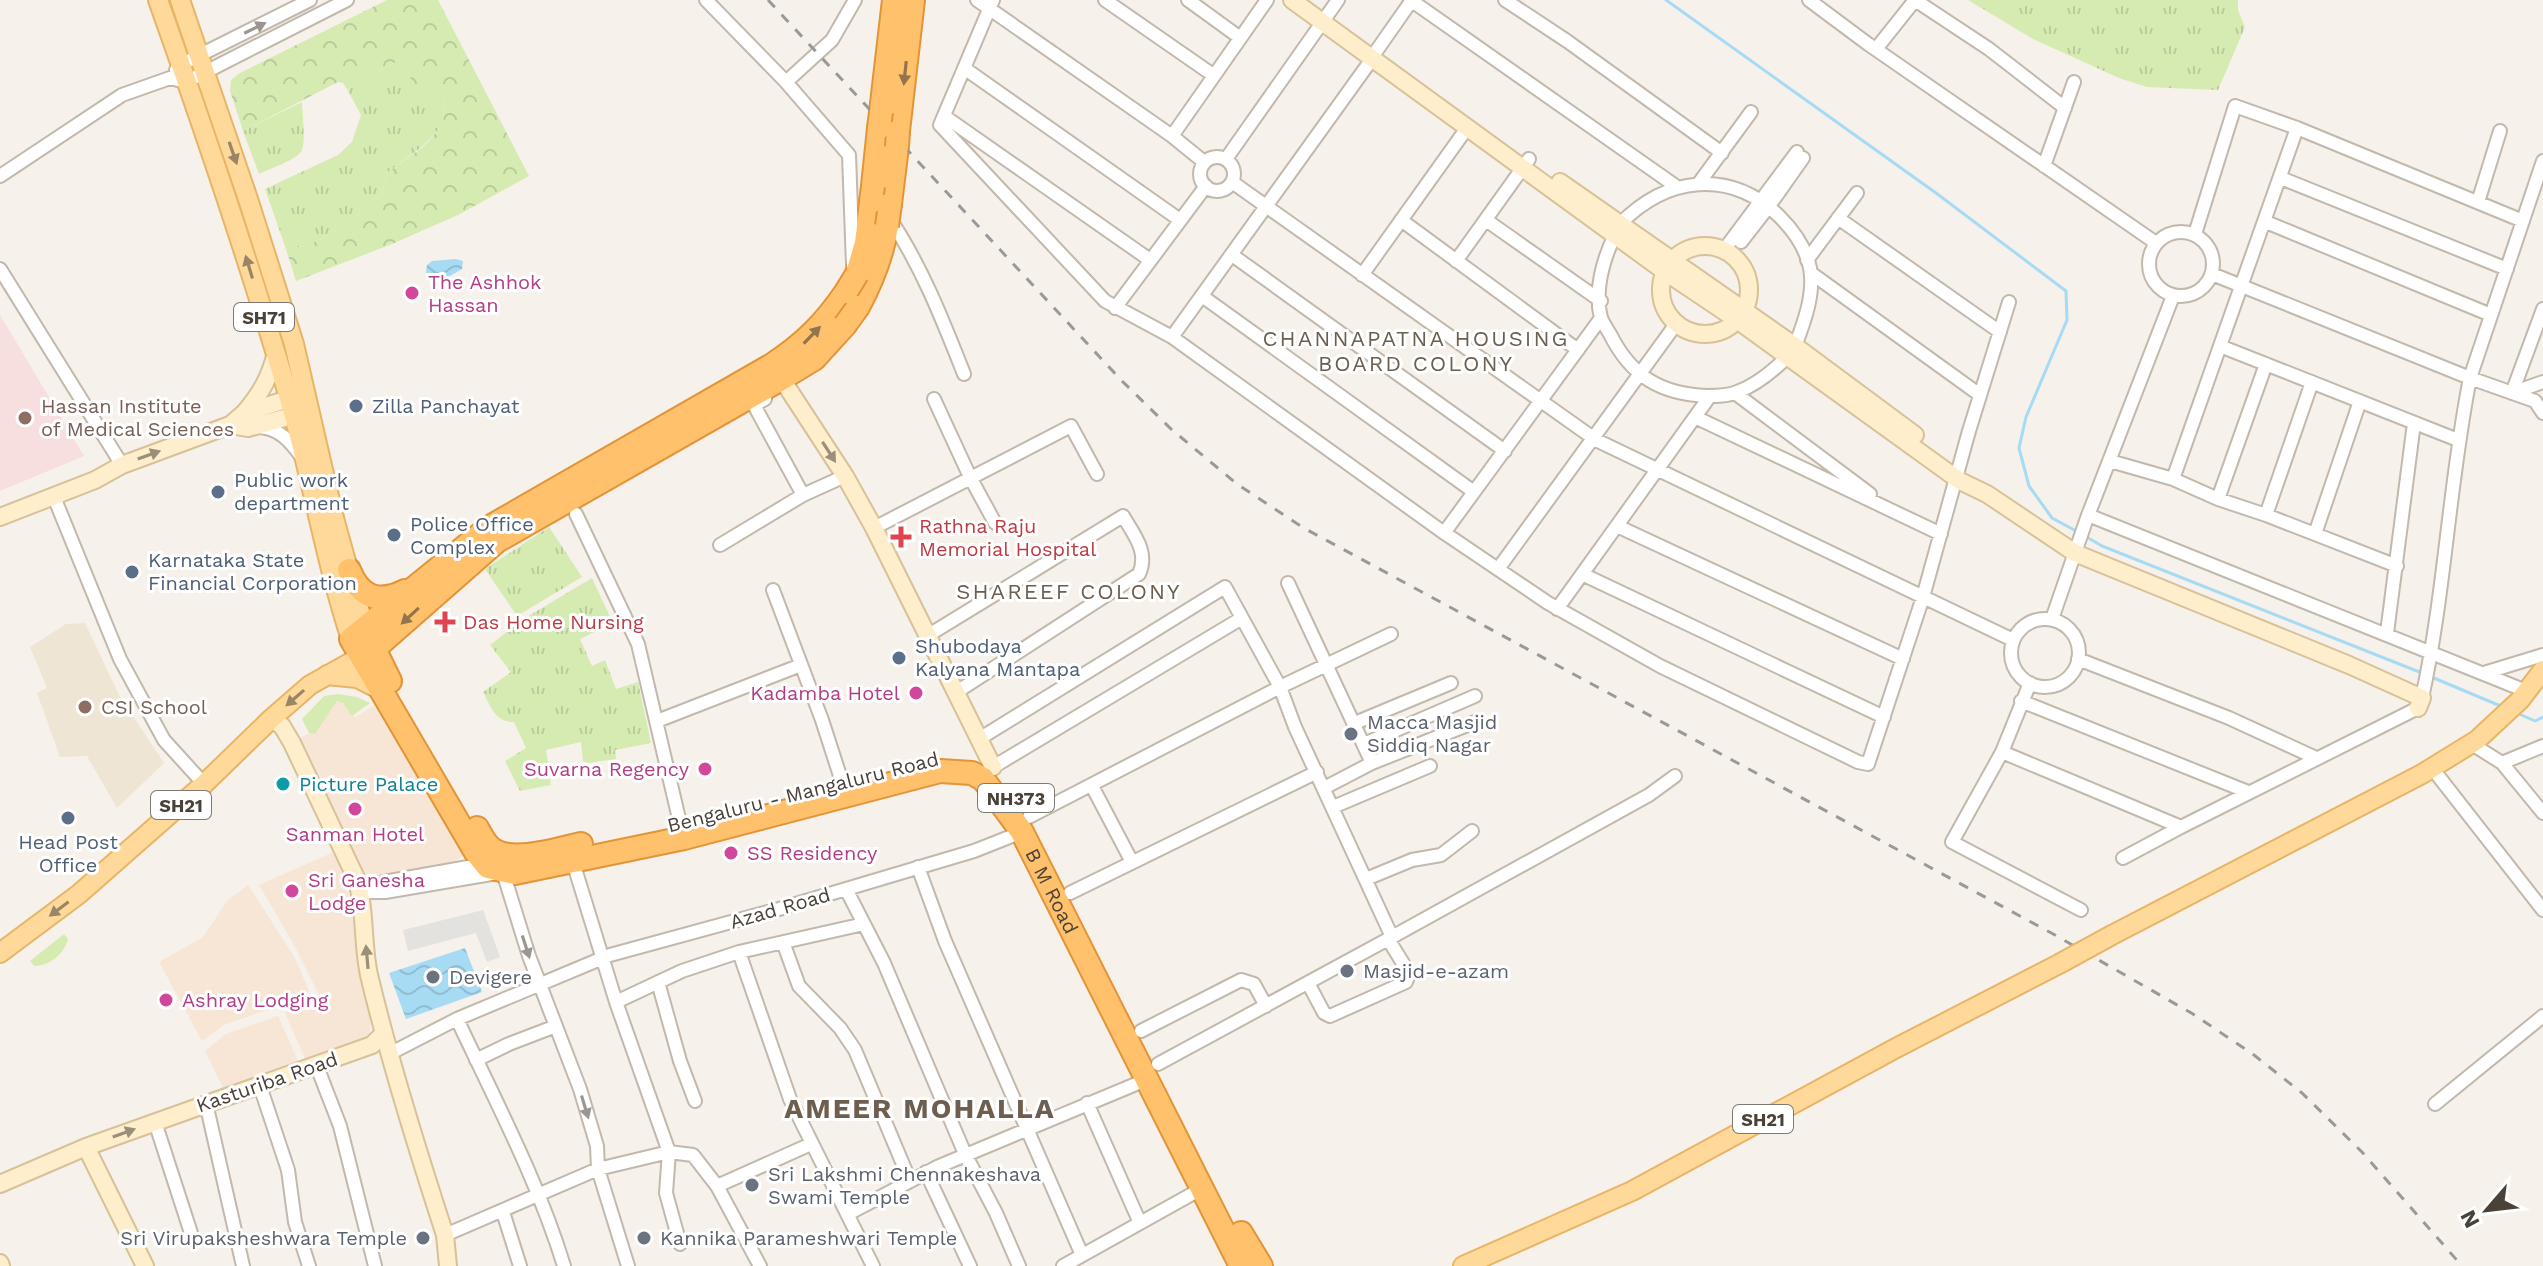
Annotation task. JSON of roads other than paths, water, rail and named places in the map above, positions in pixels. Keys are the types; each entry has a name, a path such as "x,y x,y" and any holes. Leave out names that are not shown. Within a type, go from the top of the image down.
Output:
{"highway":[{"path":"889,129 894,0"},
{"path":"363,644 422,582 488,528 772,365 802,345 826,320 872,282 883,248 880,205 889,129 913,0"},
{"path":"363,644 497,541 814,359 852,299 866,243 880,205"},
{"path":"349,570 355,584 375,597 394,596 422,582"},
{"path":"363,644 377,688 502,866"},
{"path":"363,644 392,684 502,866"},
{"name":"Bengaluru - Mangaluru Road","path":"502,866 517,857 680,823 842,782 911,771 938,756 976,757 993,767"},
{"name":"NH373","path":"993,767 1070,893 1141,1031 1153,1071"},
{"name":"B M Road","path":"502,866 573,862 684,838 911,771 972,773 983,779 1026,824 1153,1071 1208,1186 1241,1266"},
{"name":"NH373","path":"1208,1186 1261,1266"}],"main road":[{"name":"SH71","path":"158,0 178,75 230,205 276,353 300,404 349,570 363,644"},
{"name":"SH71","path":"180,0 210,64 216,103 294,344 304,460 317,520 363,644"},
{"path":"230,205 248,199"},
{"name":"SH21","path":"0,953 79,894 204,784 271,719 363,644"},
{"name":"SH21","path":"1463,1266 1499,1258 1632,1191 1883,1055 2432,768 2474,742 2523,695 2543,670"},
{"path":"325,675 345,675 377,688"}],"street":[{"path":"178,75 210,64 310,0"},
{"path":"0,176 122,95 210,64 347,0"},
{"path":"706,0 786,82 849,155 903,238 941,314 964,374"},
{"path":"977,0 991,4 1204,162"},
{"path":"1105,0 1213,75"},
{"path":"1188,0 1239,37"},
{"path":"1172,136 1267,0"},
{"path":"1292,0 1325,18 1987,494 2076,549 2349,665 2420,703"},
{"path":"1309,0 1325,18"},
{"path":"1226,159 1338,0"},
{"path":"1172,337 1412,0 1677,187"},
{"path":"1505,0 1722,153"},
{"path":"1809,0 2156,243"},
{"path":"1876,49 1915,0 1989,49 2065,108"},
{"path":"786,82 832,40 854,3"},
{"path":"991,4 940,125 1105,301 1172,337 1444,533 1557,609 1660,666 1858,762 1868,764 1884,717 1923,597 2009,302"},
{"path":"1374,54 1467,128 1526,164"},
{"path":"964,68 1180,220"},
{"path":"2044,166 2074,82"},
{"path":"2195,234 2235,106 2297,128 2523,221"},
{"path":"1699,183 1751,112"},
{"path":"944,116 1150,260"},
{"path":"1362,275 1467,128"},
{"path":"2173,479 2297,128"},
{"path":"2478,202 2500,131"},
{"path":"803,495 754,405 821,365 853,330 849,155"},
{"path":"1728,252 1800,155"},
{"path":"1206,186 1200,172 1204,162 1217,156 1226,159 1233,167 1232,182"},
{"path":"2123,858 2420,703 2431,655 2458,440 2470,378 2543,161"},
{"path":"1456,261 1526,164"},
{"path":"2281,178 2507,269"},
{"path":"1232,182 1595,440 2013,640"},
{"path":"1206,186 1220,190 1232,182"},
{"path":"1699,183 1728,186 1749,193 1766,204 1787,223 1802,246 1809,267 1807,309 1791,352 1774,369 1735,393 1710,396 1677,392 1643,377 1618,351 1601,318 1600,272 1618,230 1637,207 1677,187 1699,183"},
{"path":"1115,308 1206,186"},
{"path":"1809,267 1857,193"},
{"path":"1838,218 2000,332"},
{"path":"1401,220 1578,350"},
{"path":"1486,220 1601,301"},
{"path":"2266,222 2491,315"},
{"path":"2174,232 2195,234 2209,247 2214,264 2212,274 2201,290 2192,295 2173,296 2163,291 2150,274 2149,263 2156,243 2174,232"},
{"path":"1711,245 1728,252 1746,274 1748,300 1740,316 1729,327 1711,334 1691,332 1679,326 1663,305 1661,282 1667,266 1682,251 1696,246 1711,245"},
{"path":"1232,255 1505,451"},
{"path":"1809,267 1980,395"},
{"path":"0,269 122,465"},
{"path":"2212,274 2535,401 2543,413"},
{"path":"1202,296 1474,492"},
{"path":"2052,619 2088,516 2173,296"},
{"path":"2512,393 2543,309"},
{"path":"1444,533 1601,318"},
{"path":"1500,571 1679,326"},
{"path":"2220,346 2458,440"},
{"path":"246,420 269,378 276,353"},
{"path":"2218,499 2266,364"},
{"path":"2266,515 2312,382"},
{"path":"2512,393 2543,382"},
{"path":"787,387 845,476 874,528 993,767 1242,618"},
{"path":"1735,393 1892,511"},
{"path":"1557,609 1710,396"},
{"path":"934,399 995,523"},
{"path":"2315,534 2360,401"},
{"path":"0,517 54,497 122,465 230,425 300,404"},
{"path":"1695,417 1941,534"},
{"path":"246,420 270,428 288,439 304,460"},
{"path":"2387,633 2414,423"},
{"path":"874,528 1071,426 1097,474"},
{"path":"2110,461 2173,479 2397,566"},
{"path":"720,545 803,495 845,476"},
{"path":"54,497 120,659 164,740 204,784"},
{"path":"576,514 638,644 680,823"},
{"path":"927,636 1123,516 1141,547 1144,557 1139,574 955,693"},
{"path":"2088,516 2387,633 2431,655 2484,673 2523,695"},
{"path":"1617,526 1903,659"},
{"path":"1582,574 1884,717"},
{"path":"1288,583 1372,763"},
{"path":"979,739 1225,587 1280,687 1390,938 1409,973 1406,982 1330,1016 1324,1013 1308,983"},
{"path":"773,590 842,782"},
{"path":"2052,619 2062,623 2076,638 2078,659 2069,677 2060,683 2040,687 2030,683 2015,669 2011,660 2013,640 2018,631 2033,620 2052,619"},
{"name":"Azad Road","path":"389,1054 457,1019 610,955 974,851 1280,687 1391,634"},
{"path":"2484,673 2543,655"},
{"path":"2078,659 2229,718 2316,758"},
{"path":"657,721 801,665"},
{"path":"1355,723 1451,683"},
{"path":"2030,683 2002,752 1952,842 2081,910"},
{"path":"1364,744 1475,696"},
{"path":"2021,701 2248,792"},
{"path":"271,719 282,726 292,743 358,885 368,970 389,1054 445,1235 448,1266"},
{"path":"1324,788 1372,763 1475,722"},
{"path":"2474,742 2502,763 2543,813"},
{"path":"2502,763 2543,746"},
{"path":"2002,752 2181,827"},
{"path":"1333,807 1430,766"},
{"path":"2432,768 2543,910"},
{"path":"1070,893 1317,772"},
{"path":"848,1214 926,1172 1087,1103 1153,1071 1649,795 1675,776"},
{"path":"1092,786 1132,862"},
{"path":"1366,879 1412,860 1436,857 1472,831"},
{"path":"573,862 616,1002 669,1152 666,1193 680,1244"},
{"path":"358,885 502,866"},
{"path":"358,885 385,892 502,866"},
{"path":"502,866 539,985 597,1146 598,1169 628,1266"},
{"path":"918,867 945,941 1082,1255"},
{"path":"846,889 884,963 965,1154 1019,1266"},
{"path":"616,1002 658,982 739,952 864,924"},
{"path":"783,942 799,986 840,1028 855,1050 910,1181"},
{"path":"739,952 790,1099 873,1266"},
{"path":"1141,1031 1241,980 1254,984 1266,1006"},
{"path":"658,982 680,1061 695,1101"},
{"path":"2435,1104 2543,1016"},
{"path":"457,1019 537,1194 564,1266"},
{"path":"476,1060 556,1026"},
{"name":"Kasturiba Road","path":"0,1184 86,1147 372,1045 384,1033"},
{"path":"316,1064 340,1126 375,1266"},
{"path":"260,1086 286,1161 295,1222 309,1266"},
{"path":"206,1103 243,1266"},
{"path":"1087,1103 1140,1223"},
{"path":"155,1122 191,1233"},
{"path":"717,1186 811,1144"},
{"path":"86,1147 145,1266"},
{"path":"445,1235 598,1169 669,1152 693,1155 717,1186 760,1266"},
{"path":"926,1172 970,1266"},
{"path":"1063,1266 1208,1186"},
{"path":"503,1212 520,1266"}],"water":[{"path":"432,261 463,261 462,269 443,280 432,281 426,272 427,265"},
{"path":"465,948 482,992 406,1019 389,973"}],"waterway":[{"path":"1666,0 1936,193 2066,291 2067,320 2026,417 2019,448 2029,486 2052,518 2078,532"},
{"path":"2085,536 2102,546 2422,673"},
{"path":"2429,676 2503,707"},
{"path":"2517,713 2535,721 2543,717"}],"railway":[{"path":"768,0 1122,381 1171,429 1237,484 1302,527 2055,935 2193,1014 2254,1055 2302,1093 2362,1152 2462,1266"}],"place":[{"name":"The Ashhok Hassan","path":"412,293"},
{"name":"Zilla Panchayat","path":"356,406"},
{"name":"Hassan Institute of Medical Sciences","path":"25,418"},
{"name":"Public work department","path":"218,492"},
{"name":"Police Office Complex","path":"394,535"},
{"name":"Rathna Raju Memorial Hospital","path":"901,537"},
{"name":"Karnataka State Financial Corporation","path":"132,572"},
{"name":"Das Home Nursing","path":"445,622"},
{"name":"Shubodaya Kalyana Mantapa","path":"899,658"},
{"name":"Kadamba Hotel","path":"916,693"},
{"name":"CSI School","path":"85,707"},
{"name":"Macca Masjid Siddiq Nagar","path":"1351,734"},
{"name":"Suvarna Regency","path":"705,769"},
{"name":"Picture Palace","path":"283,784"},
{"name":"Sanman Hotel","path":"355,809"},
{"name":"Head Post Office","path":"68,818"},
{"name":"SS Residency","path":"731,853"},
{"name":"Sri Ganesha Lodge","path":"292,891"},
{"name":"Masjid-e-azam","path":"1347,971"},
{"name":"Devigere","path":"433,977"},
{"name":"Ashray Lodging","path":"166,1000"},
{"name":"Sri Lakshmi Chennakeshava Swami Temple","path":"752,1185"},
{"name":"Sri Virupaksheshwara Temple","path":"423,1238"},
{"name":"Kannika Parameshwari Temple","path":"644,1238"}],"district":[{"name":"CHANNAPATNA HOUSING BOARD COLONY","path":"1416,350"},
{"name":"SHAREEF COLONY","path":"1069,591"},
{"name":"AMEER MOHALLA","path":"920,1108"}]}
